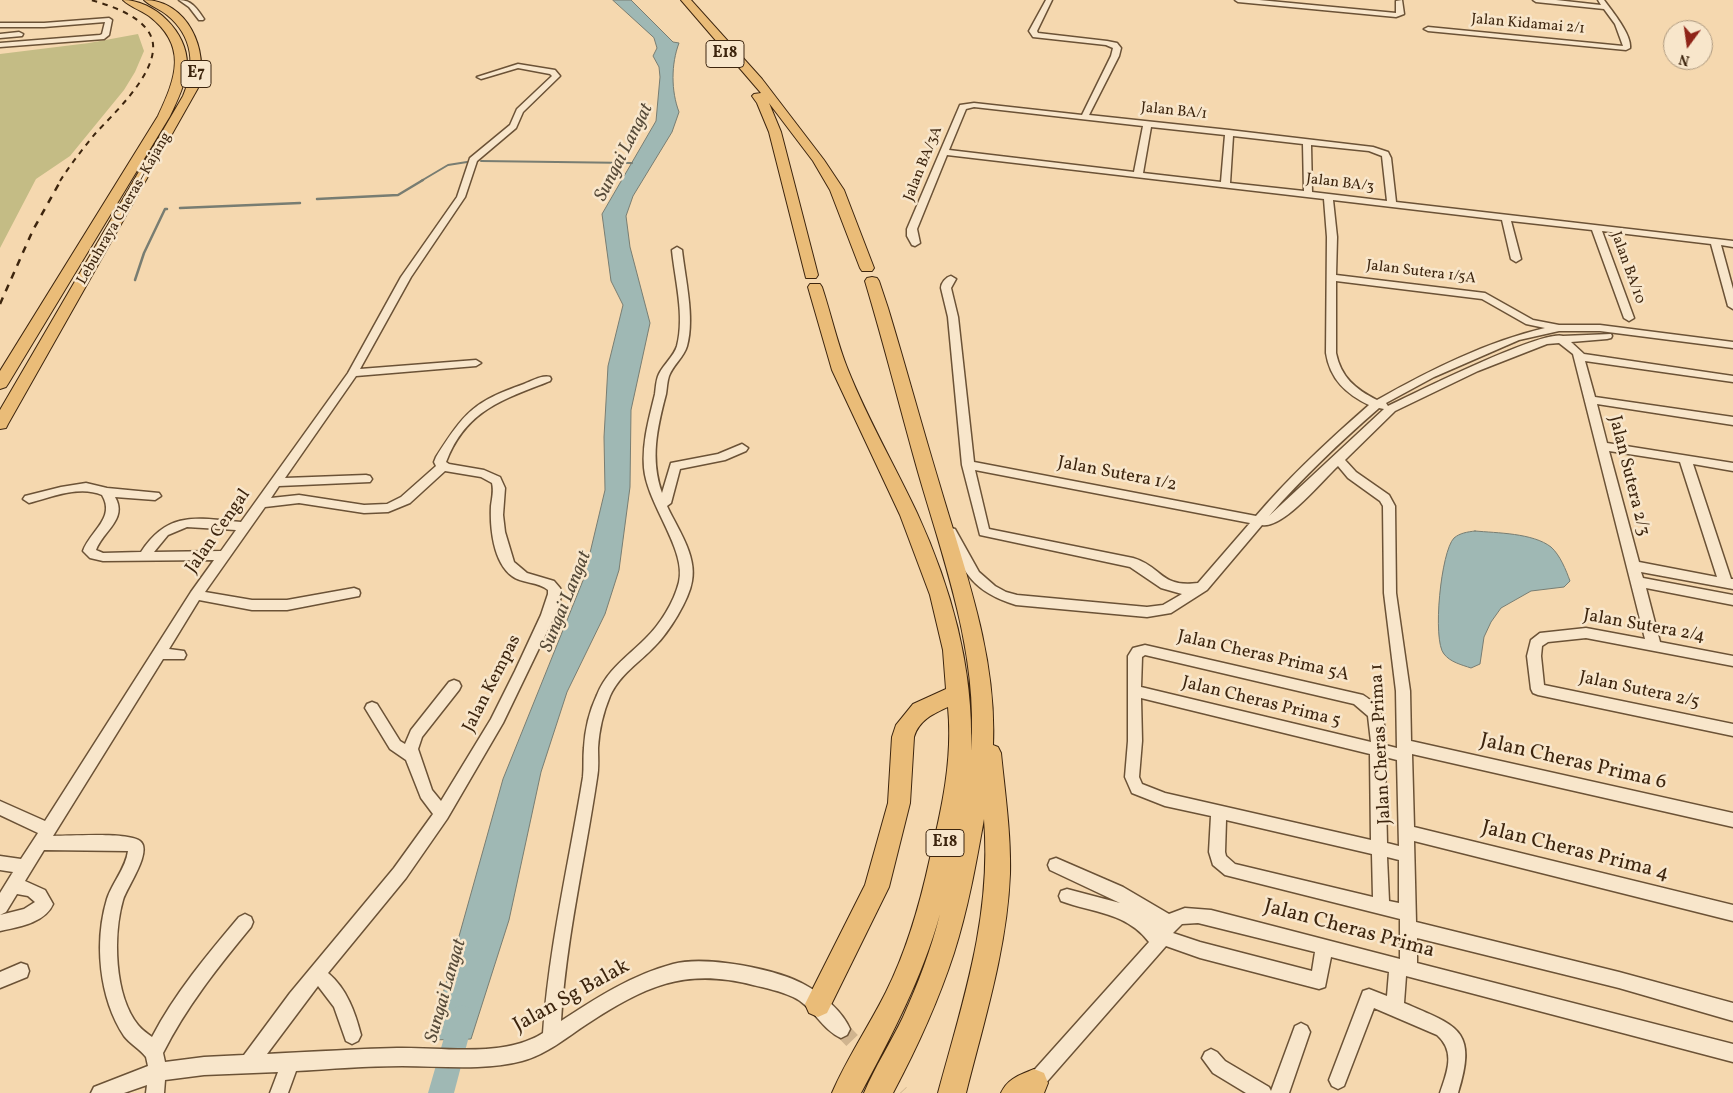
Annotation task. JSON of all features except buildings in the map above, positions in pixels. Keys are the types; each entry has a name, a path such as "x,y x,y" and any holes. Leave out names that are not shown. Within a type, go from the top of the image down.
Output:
{"highway":[{"name":"Lebuhraya Cheras–Kajang","path":"0,384 164,116 177,86 180,74 180,50 176,37 165,23 140,5 128,0"},
{"name":"Lebuhraya Cheras–Kajang","path":"0,424 190,96 196,72 196,48 190,34 180,21 149,0"},
{"name":"E18","path":"676,0 737,68 763,103 776,132 813,281 840,370 910,515 940,595 953,650 961,730 959,774 934,894 919,944 896,1000 846,1093"},
{"name":"E18","path":"686,0 758,81 818,160 838,190 886,325 970,621 981,694 983,733 979,782 972,828 941,954 919,1011 878,1093"},
{"path":"818,1004 877,887 900,803 903,737 907,725 921,710 957,694"},
{"path":"952,1093 985,968 994,921 998,873 997,833 990,756 983,733"},
{"path":"962,1093 963,1055"}],"street":[{"path":"182,0 191,6 202,19"},
{"path":"1049,0 1033,31 1036,35 1108,43 1117,48 1115,56 1085,116"},
{"path":"1238,0 1396,15 1401,14 1399,1"},
{"name":"Jalan Kidamai 2/1","path":"1428,29 1626,48 1618,24 1603,3 1536,0"},
{"path":"0,25 44,25 110,20 105,36 101,37 0,46"},
{"path":"0,36 20,34"},
{"name":"Jalan Cengal","path":"0,907 196,595 353,373 406,277 458,202 475,156 513,126 520,110 556,76 552,72 518,66 481,77"},
{"name":"Jalan BA/1","path":"974,105 1370,148 1385,154 1392,204"},
{"name":"Jalan BA/3A","path":"915,243 912,229 963,107 974,105"},
{"path":"1138,175 1148,123"},
{"path":"1225,185 1229,132"},
{"path":"1307,141 1308,194"},
{"name":"Jalan BA/3","path":"944,152 1733,244"},
{"path":"1328,197 1332,237 1332,353 1334,371 1348,387 1377,404 1390,409"},
{"path":"1506,218 1516,259"},
{"name":"Jalan BA/10","path":"1596,228 1629,318"},
{"path":"1715,242 1733,306"},
{"path":"551,1038 556,970 591,773 592,736 600,705 607,687 619,671 660,631 683,589 686,578 684,558 658,504 650,471 649,443 652,415 660,394 662,379 678,354 684,335 677,250"},
{"name":"Jalan Sutera 1/5A","path":"1331,277 1485,296 1530,322 1560,334"},
{"path":"951,279 946,284 946,288 953,317 968,465 984,532 1133,564 1143,567 1166,586 1189,589 1202,587"},
{"path":"1530,322 1530,335"},
{"path":"1258,520 1273,521 1390,409 1496,359 1560,334 1600,328 1733,345"},
{"path":"933,496 978,582 996,594 1025,601 1147,612 1166,610 1202,587 1285,490 1337,439 1377,404 1430,375 1516,338 1546,331 1560,334 1607,336 1733,353"},
{"path":"1560,334 1580,357 1733,379"},
{"name":"Jalan Sutera 2/3","path":"1580,357 1654,646"},
{"path":"353,373 476,363"},
{"path":"261,503 287,499 318,501 367,510 392,507 410,498 442,467 440,462 442,457 470,417 478,409 494,400 546,379"},
{"path":"1591,400 1733,421"},
{"path":"1602,446 1733,466"},
{"path":"665,503 675,466 712,459 742,448"},
{"path":"1338,459 1352,476"},
{"path":"1633,566 1730,583 1685,459"},
{"name":"Jalan Sutera 1/2","path":"968,465 1258,520"},
{"name":"Jalan Kempas","path":"248,1065 296,999 400,874 442,814 496,723 537,639 555,594 554,588 550,583 525,577 512,569 500,541 497,514 499,490 495,479 487,475 442,467"},
{"path":"1324,472 1352,476"},
{"name":"Jalan Cheras Prima 1","path":"1352,476 1385,498 1389,506 1390,593 1403,691 1408,920 1396,1005"},
{"path":"275,482 366,479"},
{"path":"318,481 318,501"},
{"path":"29,499 78,488 99,488 106,492 110,497 113,510 112,516 91,544 90,551 94,555 103,557 225,555"},
{"path":"106,492 155,496"},
{"path":"144,556 156,538 175,525 188,522 244,526"},
{"path":"1637,582 1733,600"},
{"path":"1166,586 1168,597 1166,610"},
{"path":"196,595 252,605 287,605 354,593"},
{"name":"Jalan Sutera 2/4","path":"1538,689 1534,656 1536,644 1545,637 1586,633 1733,661"},
{"name":"Jalan Cheras Prima 5A","path":"1136,691 1135,656 1138,652 1145,650 1358,699 1370,706 1378,722 1377,750"},
{"path":"159,654 179,655"},
{"path":"442,814 430,800 412,756 412,741 454,686"},
{"name":"Jalan Sutera 2/5","path":"1538,689 1733,730"},
{"path":"1136,691 1132,777 1137,788 1152,795 1406,855"},
{"name":"Jalan Cheras Prima 5","path":"1136,691 1377,750 1405,751"},
{"path":"372,708 395,745 412,756"},
{"path":"1377,750 1381,907"},
{"name":"Jalan Cheras Prima 6","path":"1405,751 1733,820"},
{"path":"0,808 44,836 129,843 136,847 137,853 119,889 112,912 108,936 112,980 122,1010 132,1031 154,1052"},
{"path":"1219,811 1216,852 1224,866 1232,870 1381,907 1408,920 1733,1012"},
{"name":"Jalan Cheras Prima 4","path":"1406,832 1733,913"},
{"path":"0,863 25,867"},
{"path":"1056,865 1117,892 1164,935"},
{"path":"0,923 26,917 39,910 45,904 42,896 32,890 13,886"},
{"path":"1067,896 1103,905 1131,915 1164,935 1200,950 1319,981 1322,961"},
{"name":"Jalan Cheras Prima","path":"1025,1090 1180,916 1198,915 1322,961 1402,971 1733,1053"},
{"path":"155,1093 156,1072 154,1052 169,1020 189,990 244,922"},
{"name":"Jalan Sg Balak","path":"100,1093 156,1072 204,1066 398,1057 491,1057 523,1052 551,1038 603,1004 640,984 674,972 692,969 735,972 800,991 818,1004 841,1029"},
{"path":"0,980 21,971"},
{"path":"316,975 329,982 348,1016 352,1035"},
{"path":"1338,1080 1369,997 1396,1005 1450,1034 1458,1050 1456,1068 1449,1093"},
{"path":"1280,1093 1301,1032"},
{"path":"1211,1058 1219,1067 1263,1093"},
{"path":"279,1093 290,1063"}],"shaded area":[{"path":"138,34 144,51 135,72 124,90 70,156 36,179 0,248 0,54 89,43"}],"water":[{"path":"613,0 631,0 673,42 679,43 674,60 673,86 679,112 672,132 633,196 626,216 630,247 650,323 631,410 630,487 619,570 605,614 567,692 541,772 509,920 471,1039 430,1040 503,779 584,578 605,490 604,437 608,366 623,305 611,281 602,214 656,121 660,77 659,67 653,56 657,48 654,38"},
{"path":"1475,531 1514,534 1543,542 1557,554 1570,581 1564,587 1531,591 1501,608 1491,622 1484,637 1480,664 1471,668 1453,661 1444,654 1440,646 1438,615 1442,577 1449,546 1456,536"}],"waterway":[{"path":"481,161 632,163"},
{"path":"421,181 448,165 467,162"},
{"path":"317,199 398,195 423,180"},
{"path":"180,208 300,203"},
{"path":"135,280 144,253 165,209 167,209"},
{"name":"Sungai Langat","path":"441,1093 462,1017"}],"tunnel":[{"path":"841,1029 867,1056"},
{"path":"884,1075 901,1093"}],"railway":[{"path":"60,181 94,135 141,81 152,56 153,44 150,35 138,20 119,10 91,0"},
{"path":"0,304 33,230 61,180"}]}
